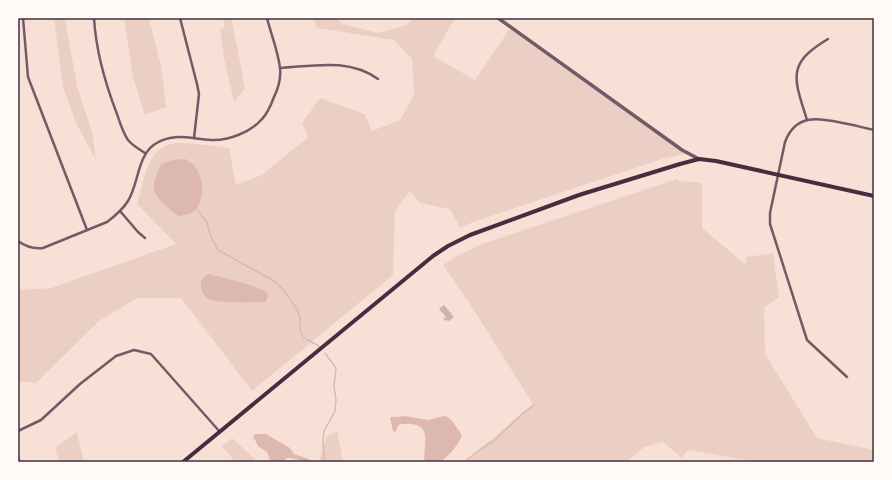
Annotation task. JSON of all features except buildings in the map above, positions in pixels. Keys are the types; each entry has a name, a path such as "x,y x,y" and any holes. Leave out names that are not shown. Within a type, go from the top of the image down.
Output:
{"main road":[{"path":"183,462 433,256 448,246 470,235 564,201 699,159 874,196"}],"street":[{"path":"23,18 28,77 87,230"},
{"path":"94,18 95,37 102,74 114,107 128,139 134,146 145,153"},
{"path":"180,18 199,94 194,138"},
{"path":"18,241 30,248 43,248 107,222 120,211 130,197 145,153 154,144 172,137 224,140 250,129 262,119 270,107 280,77 280,68 267,18"},
{"path":"498,18 682,150 699,159"},
{"path":"807,120 796,83 798,70 806,55 828,39"},
{"path":"280,68 344,65 367,71 378,79"},
{"path":"847,377 807,340 770,224 770,213 787,136 796,126 807,120 824,119 874,130"},
{"path":"120,211 145,238"},
{"path":"18,431 40,420 80,384 116,356 134,350 151,354 220,432"},
{"path":"18,457 19,462"}],"shaded area":[{"path":"54,18 65,18 77,86 92,132 96,160 76,123 63,87"},
{"path":"124,18 149,18 161,66 166,107 145,115 133,77"},
{"path":"223,18 231,18 245,89 234,102 224,58 220,29 225,27"},
{"path":"314,18 336,18 343,24 378,33 406,25 414,18 455,18 433,56 475,80 511,27 687,153 662,159 473,222 460,228 450,209 420,203 410,191 395,211 393,275 252,391 181,298 137,298 99,321 36,383 18,381 18,290 51,288 176,244 137,204 147,168 154,155 160,149 176,143 229,148 236,185 262,175 308,137 302,123 320,98 365,114 372,131 400,120 414,95 412,59 394,40 317,28"},
{"path":"185,159 193,164 197,169 201,181 202,194 198,206 194,211 179,216 159,199 154,190 154,182 161,164 173,160"},
{"path":"677,179 678,181 702,183 702,228 745,264 747,257 773,253 779,297 764,308 765,354 817,438 874,450 874,462 758,462 688,450 682,458 663,442 644,447 626,462 465,462 533,404 468,301 443,265 455,257 482,244"},
{"path":"209,274 247,284 267,292 268,295 266,302 228,302 209,299 203,293 201,282 203,278"},
{"path":"405,416 428,420 443,416 448,417 462,435 449,455 443,460 440,460 439,462 425,462 425,436 421,427 413,424 400,424 395,432 393,431 390,417"},
{"path":"337,431 343,462 319,462 327,436"},
{"path":"77,432 84,462 59,462 55,448"},
{"path":"256,434 266,434 290,448 294,454 309,459 306,462 287,458 284,462 273,462 270,460 267,452 258,446 253,436"},
{"path":"232,438 258,462 235,462 222,446"}],"waterway":[{"path":"195,207 207,222 209,232 218,250 274,281 289,298 299,313 301,334 306,339 319,346"},
{"path":"324,462 324,431 335,411 336,400 334,387 336,369 325,353"},
{"path":"464,462 494,441 522,414 534,405"},
{"path":"307,461 313,462"}]}
